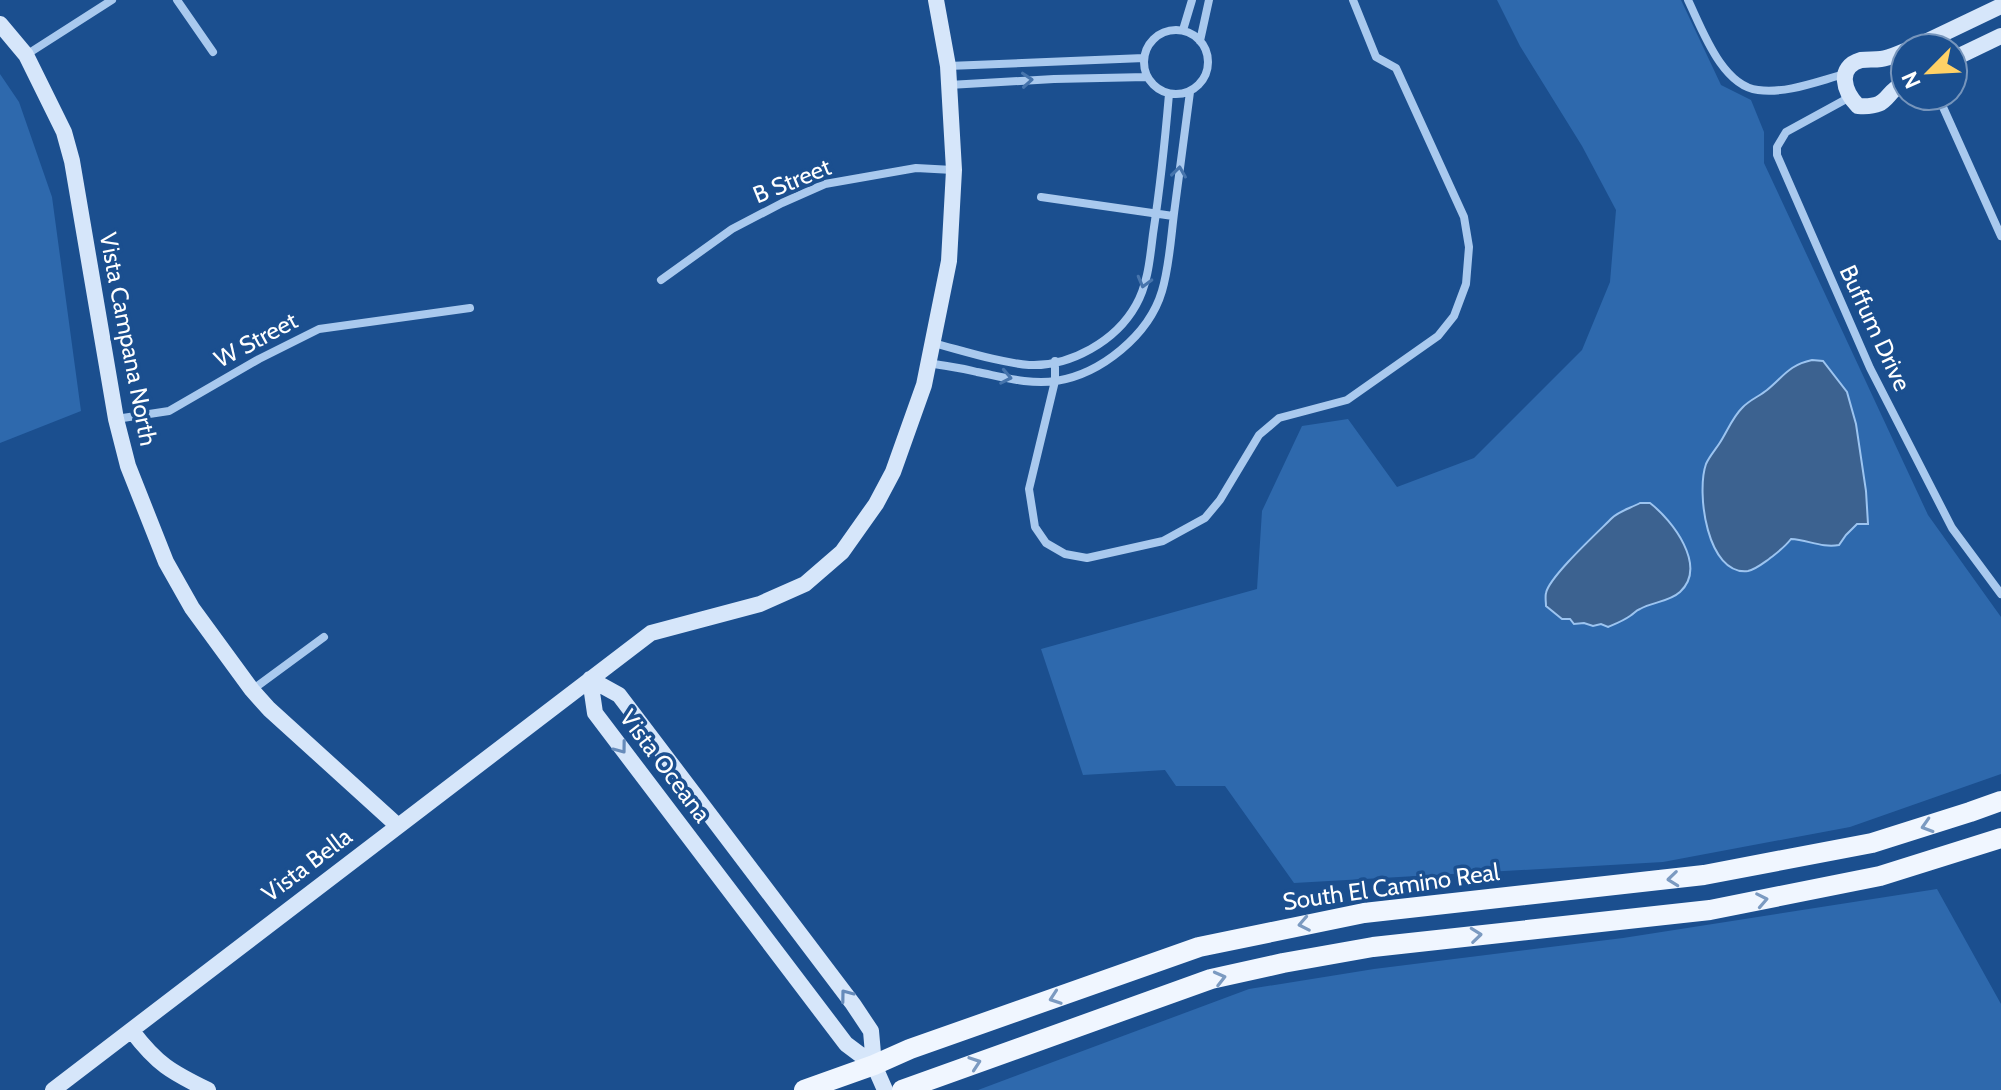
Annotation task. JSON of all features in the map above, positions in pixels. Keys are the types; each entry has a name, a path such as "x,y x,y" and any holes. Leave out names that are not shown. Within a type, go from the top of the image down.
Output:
{"main road":[{"name":"South El Camino Real","path":"804,1090 910,1049 1199,947 1364,913 1704,875 1772,863 1872,843 2001,801"},
{"path":"902,1090 1211,979 1373,947 1710,910 1880,876 2001,838"}],"street":[{"path":"26,55 112,0"},
{"path":"177,0 213,52"},
{"name":"Vista Bella","path":"53,1090 651,633 760,604 805,584 842,552 876,504 893,472 924,385 949,261 954,170 948,66 936,0"},
{"path":"1183,30 1192,0"},
{"path":"1200,41 1209,0"},
{"path":"1055,361 1055,381 1029,489 1035,527 1046,543 1055,549 1087,558 1163,541 1205,518 1220,500 1259,435 1279,418 1347,400 1438,336 1454,316 1466,284 1469,247 1464,217 1396,68 1376,57 1353,0"},
{"path":"1689,0 1720,63 1737,83 1762,91 1786,89 1845,74"},
{"path":"1946,32 2001,6"},
{"path":"1960,32 1971,20"},
{"name":"Vista Campana North","path":"0,24 26,55 64,132 72,161 116,419 128,466 166,562 192,608 252,690 398,826"},
{"path":"1183,30 1200,41 1207,52 1209,64 1203,80 1190,92 1169,94 1156,88 1147,77 1144,58 1151,42 1165,31 1183,30"},
{"path":"1969,51 2001,36"},
{"path":"1889,56 1852,64 1845,74 1845,86 1858,106 1873,107 1889,97"},
{"path":"948,66 1144,58"},
{"path":"949,85 1147,77"},
{"path":"929,363 1013,379 1055,381 1080,374 1118,353 1154,312 1162,291 1190,92"},
{"path":"933,343 1029,365 1046,364 1091,350 1111,336 1136,306 1144,288 1156,214 1169,94"},
{"name":"Buffum Drive","path":"1850,97 1786,132 1777,147 1777,155 1870,368 1952,528 2001,594"},
{"path":"1945,112 2001,236"},
{"name":"B Street","path":"661,280 732,229 825,184 916,168 954,170"},
{"path":"1041,197 1173,216"},
{"name":"W Street","path":"116,419 169,411 259,359 319,329 470,308"},
{"path":"252,690 324,637"},
{"name":"Vista Oceana","path":"590,679 595,713 846,1044 874,1065"},
{"name":"Vista Oceana","path":"590,679 619,695 853,1004 871,1031 874,1065 885,1090"},
{"path":"132,1031 149,1054 172,1072 208,1090"}],"shaded area":[{"path":"1497,0 1681,0 1721,85 1751,100 1764,132 1764,163 1928,515 2001,617 2001,774 1850,827 1663,862 1294,883 1225,786 1176,786 1165,770 1083,775 1041,649 1257,589 1262,511 1302,426 1348,419 1397,487 1474,458 1582,350 1610,282 1616,210 1582,146 1520,46"},
{"path":"0,74 19,102 52,197 81,411 0,443"},
{"path":"1812,360 1823,361 1847,392 1856,424 1868,524 1857,524 1839,545 1791,539 1756,568 1748,571 1734,569 1714,547 1708,530 1703,493 1706,464 1745,405 1792,368"},
{"path":"1640,503 1650,503 1677,532 1689,557 1688,581 1676,595 1608,627 1574,624 1570,619 1562,619 1546,606 1549,586 1612,518"},
{"path":"1937,889 2001,1004 2001,1090 978,1090 1249,989 1374,969 1623,938"}]}
